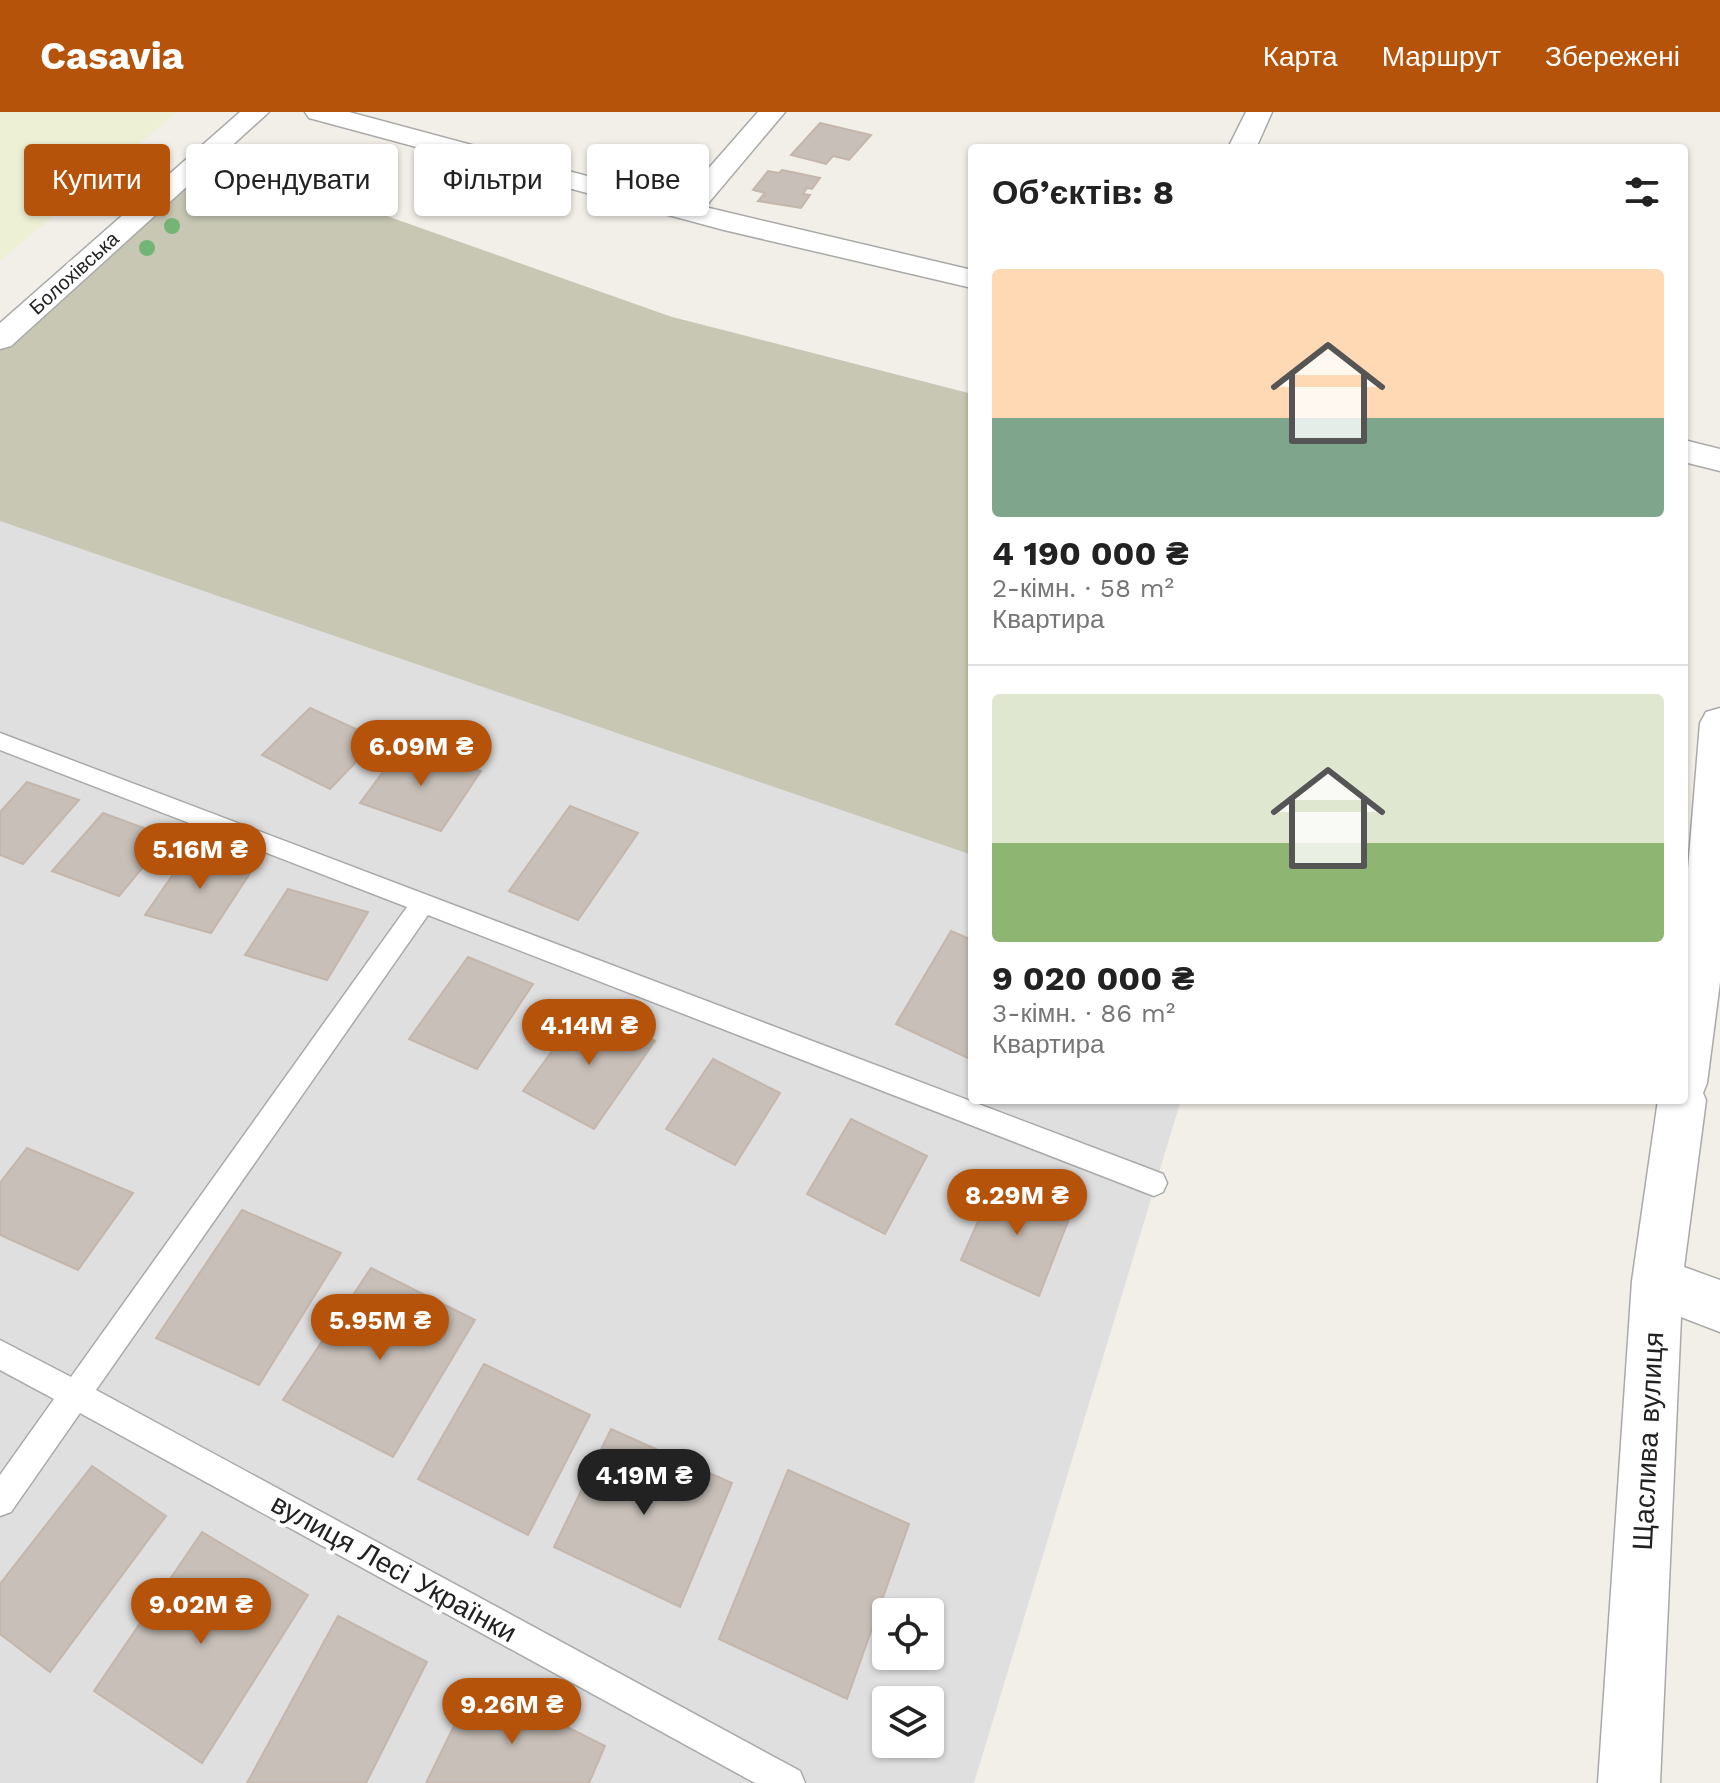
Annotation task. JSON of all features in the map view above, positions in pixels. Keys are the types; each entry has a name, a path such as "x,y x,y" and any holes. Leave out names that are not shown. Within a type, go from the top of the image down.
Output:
{"street":[{"name":"Болохівська","path":"0,339 256,112"},
{"path":"318,112 587,184"},
{"path":"709,185 772,112"},
{"path":"1244,144 1259,112"},
{"path":"707,216 968,278"},
{"path":"1688,452 1720,460"},
{"path":"1688,1053 1705,927 1720,723"},
{"name":"Щаслива вулиця","path":"1629,1783 1657,1283 1681,1104"},
{"path":"1657,1283 1720,1306"}],"lane":[{"path":"0,741 1154,1183"},
{"path":"0,1501 423,903"},
{"name":"вулиця Лесі Українки","path":"0,1354 788,1783"}],"shaded area":[{"path":"0,112 177,112 139,144 24,144 24,216 53,216 0,261"},
{"path":"186,173 186,216 387,216 672,317 968,393 968,854 0,521 0,339 138,216 170,216 170,188"},
{"path":"672,317 968,393 968,1104 1180,1104 974,1783 0,1783 0,339"}],"building":[{"path":"820,123 871,135 849,160 833,156 826,164 791,155"},
{"path":"782,170 820,178 812,189 807,188 803,194 810,195 801,208 758,201 765,193 753,190 768,171 779,173"},
{"path":"310,708 378,739 330,789 262,755"},
{"path":"402,746 481,771 441,831 360,803"},
{"path":"27,782 79,800 23,864 0,855 0,812"},
{"path":"570,806 638,833 578,920 509,891"},
{"path":"103,813 168,837 119,896 52,871"},
{"path":"190,850 254,867 211,933 145,915"},
{"path":"288,889 368,912 327,980 245,955"},
{"path":"951,931 968,938 968,1058 896,1024"},
{"path":"468,957 533,984 477,1069 409,1039"},
{"path":"585,1006 655,1041 594,1129 523,1091"},
{"path":"713,1059 780,1093 735,1165 666,1129"},
{"path":"851,1119 927,1156 885,1234 807,1194"},
{"path":"27,1148 133,1193 78,1270 0,1235 0,1183"},
{"path":"997,1178 1072,1211 1039,1296 961,1260"},
{"path":"242,1210 341,1253 259,1385 156,1338"},
{"path":"371,1268 475,1320 393,1457 283,1400"},
{"path":"484,1364 590,1415 528,1535 418,1479"},
{"path":"611,1429 732,1483 680,1607 554,1547"},
{"path":"92,1466 166,1516 50,1672 0,1634 0,1584"},
{"path":"788,1470 909,1524 883,1598 872,1598 872,1628 847,1699 719,1639"},
{"path":"202,1532 308,1595 202,1763 94,1691"},
{"path":"338,1616 427,1662 366,1783 247,1783"},
{"path":"476,1681 605,1746 589,1783 426,1783"}]}
